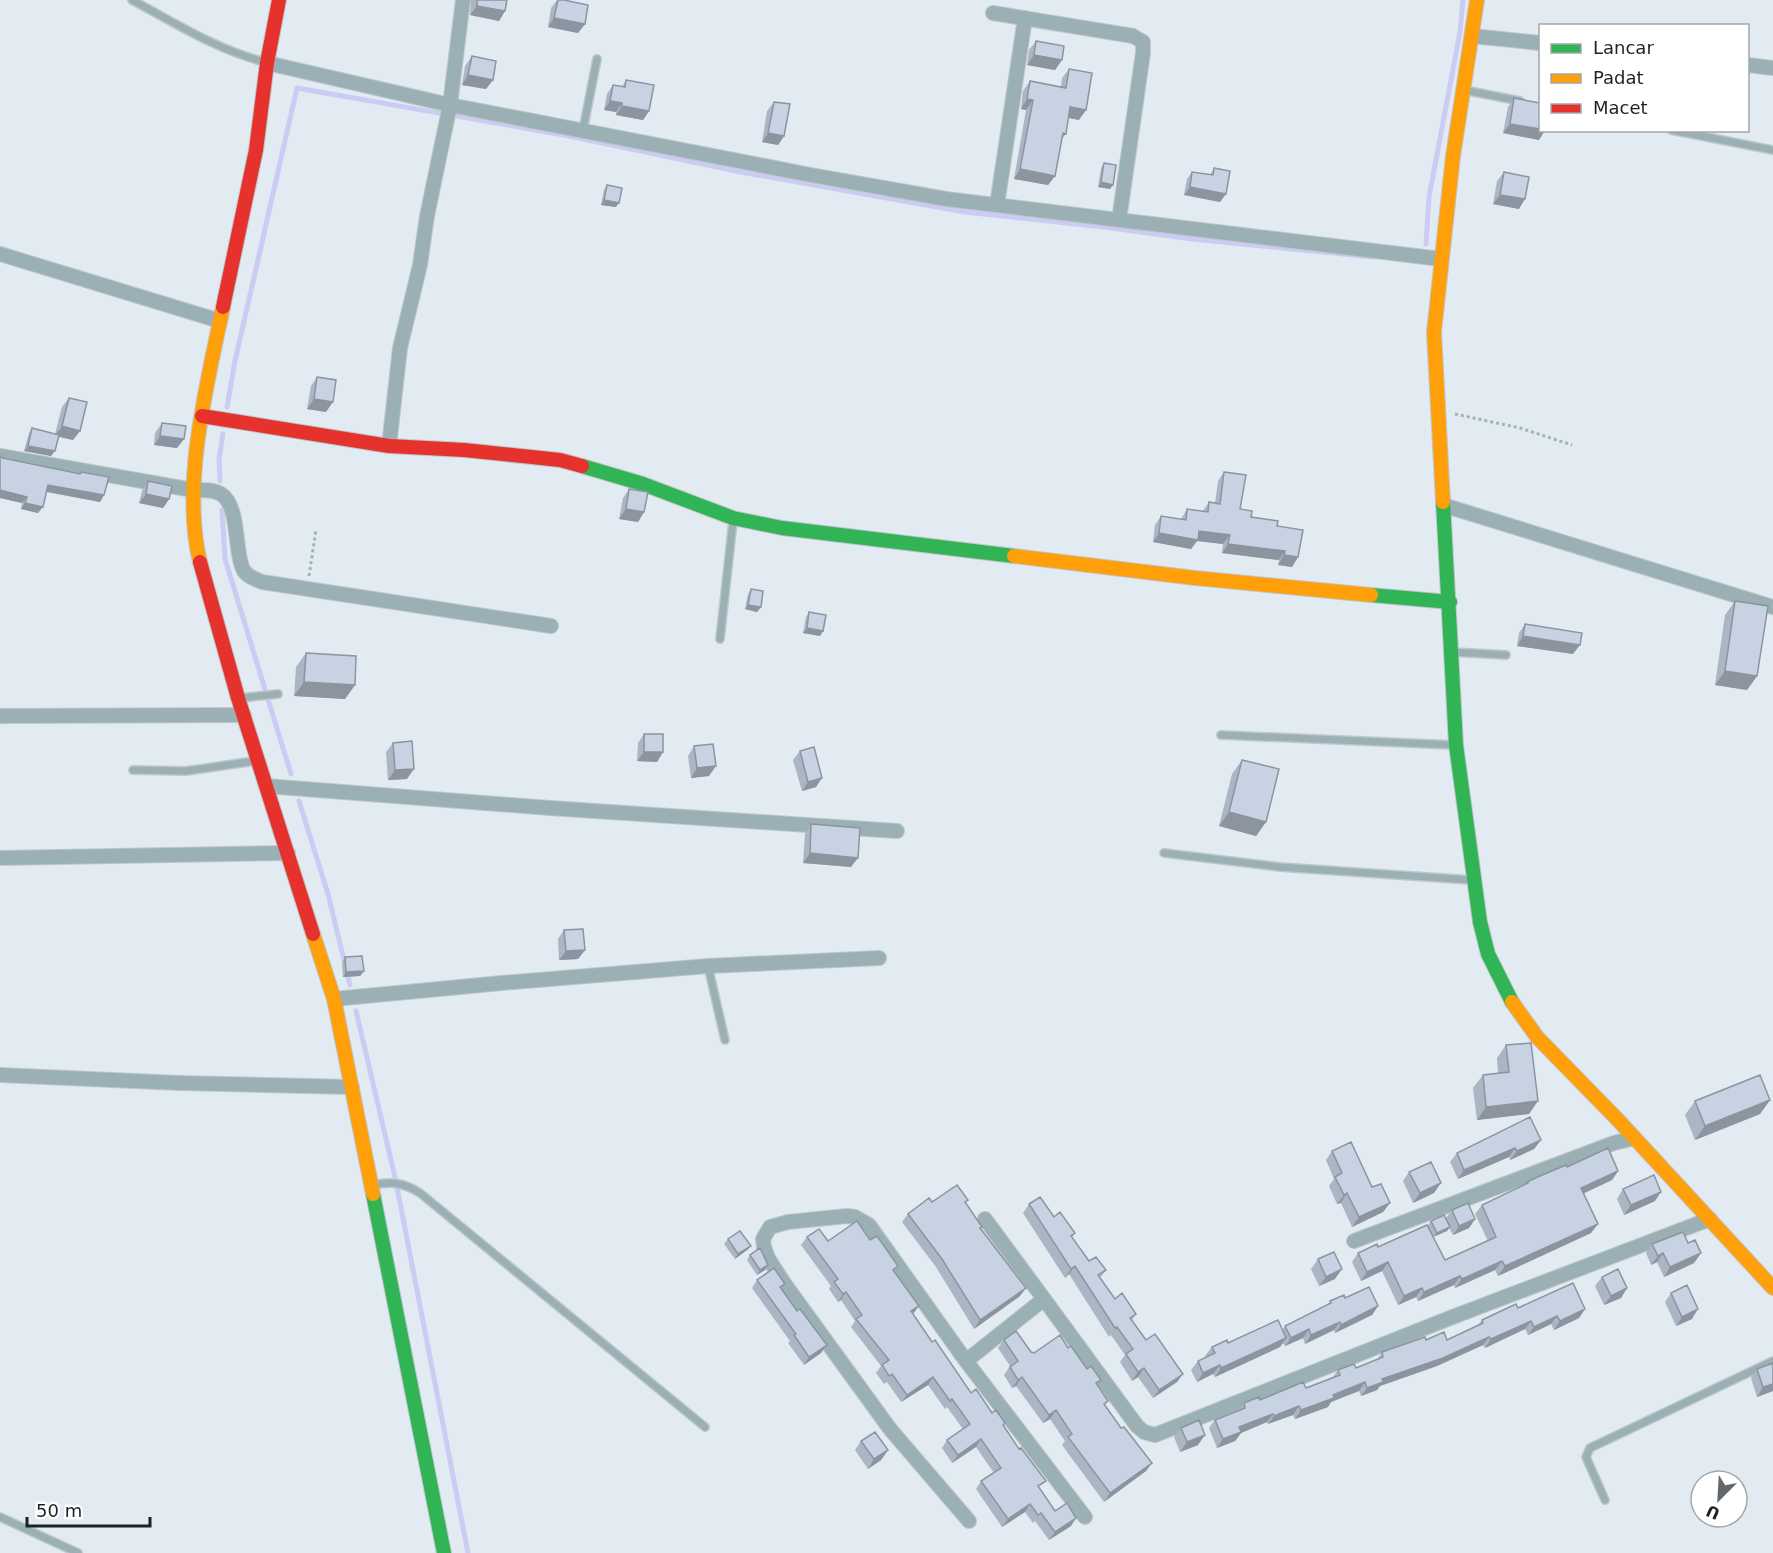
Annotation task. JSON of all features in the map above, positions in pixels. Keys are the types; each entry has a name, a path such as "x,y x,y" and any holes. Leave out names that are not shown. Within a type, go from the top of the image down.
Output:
{"street":[{"path":"279,0 267,63 254,160 202,416 193,490 192,522 198,561 238,698 334,999 444,1553"},
{"path":"389,446 400,348 420,265 427,216 450,105 463,0"},
{"path":"1477,0 1441,259 1434,332 1456,745 1479,922 1486,948 1502,983 1515,1006 1537,1036 1773,1288"},
{"path":"993,13 1133,36 1143,42 1119,220"},
{"path":"997,205 1025,18"},
{"path":"1472,36 1539,43"},
{"path":"267,63 450,105 946,199 1441,259"},
{"path":"1749,66 1773,68"},
{"path":"0,254 220,321"},
{"path":"202,416 389,446 487,452 560,460 643,484 733,518 782,528 1196,578 1450,602"},
{"path":"0,456 193,490 218,492 224,496 233,514 243,569 250,576 262,582 551,626"},
{"path":"1443,505 1773,607"},
{"path":"0,716 244,715"},
{"path":"266,786 897,831"},
{"path":"0,858 288,853"},
{"path":"334,999 708,966 879,958"},
{"path":"0,1075 180,1083 352,1087"},
{"path":"1614,1143 1618,1120"},
{"path":"1354,1241 1614,1143 1634,1138"},
{"path":"969,1521 890,1429 784,1283 768,1258 764,1247 766,1232 770,1227 788,1222 847,1216 862,1220 869,1225 966,1361 1085,1516"},
{"path":"986,1219 1137,1426 1144,1432 1155,1435 1450,1318 1710,1219"},
{"path":"966,1361 1044,1299"}],"lane":[{"path":"132,0 213,43 267,63"},
{"path":"583,130 597,59"},
{"path":"1463,90 1530,103"},
{"path":"1681,132 1773,150"},
{"path":"720,639 733,518"},
{"path":"1452,652 1506,655"},
{"path":"238,698 278,694"},
{"path":"1221,735 1456,745"},
{"path":"133,770 186,771 258,761"},
{"path":"1164,853 1280,867 1474,880"},
{"path":"708,966 725,1040"},
{"path":"371,1186 393,1182 406,1184 428,1199 705,1427"},
{"path":"1605,1500 1586,1457 1590,1449 1773,1361"},
{"path":"0,1517 78,1553"}],"path":[{"path":"1439,410 1520,428 1572,445"},
{"path":"307,589 316,530"}],"building":[{"path":"477,0 507,0 505,11 477,6"},
{"path":"558,0 588,5 585,24 554,18"},
{"path":"1036,41 1064,46 1062,60 1034,55"},
{"path":"472,56 496,61 493,80 468,75"},
{"path":"1069,69 1092,73 1086,110 1070,107 1066,134 1063,133 1055,176 1020,169 1033,100 1027,99 1030,81 1066,88"},
{"path":"626,80 654,85 649,111 622,106 622,103 610,101 613,85 625,87"},
{"path":"1514,98 1539,103 1539,129 1510,124"},
{"path":"774,102 790,104 784,136 768,133"},
{"path":"1104,163 1116,165 1113,185 1101,182"},
{"path":"1214,168 1230,171 1226,194 1190,187 1192,172 1213,175"},
{"path":"1504,172 1529,177 1525,199 1500,195"},
{"path":"607,185 622,188 619,203 604,200"},
{"path":"317,377 336,380 333,402 314,399"},
{"path":"69,398 87,402 80,431 62,426"},
{"path":"162,423 186,426 184,439 160,436"},
{"path":"32,428 59,435 55,451 28,446"},
{"path":"0,456 80,474 81,472 109,477 104,495 48,485 43,507 25,503 27,497 0,490"},
{"path":"1224,472 1246,475 1240,509 1252,511 1251,517 1278,521 1277,526 1303,530 1298,557 1284,555 1285,551 1228,544 1230,535 1199,531 1198,540 1159,533 1161,516 1186,520 1187,509 1208,512 1209,502 1220,504"},
{"path":"148,481 172,486 169,499 146,494"},
{"path":"629,489 648,492 644,512 626,509"},
{"path":"751,589 763,591 761,607 748,605"},
{"path":"1735,601 1768,606 1757,676 1725,671"},
{"path":"809,612 826,615 823,631 807,628"},
{"path":"1525,624 1582,633 1580,645 1523,636"},
{"path":"306,653 356,656 355,685 304,682"},
{"path":"644,734 663,734 663,752 644,752"},
{"path":"412,741 414,769 395,770 393,743"},
{"path":"713,744 716,766 697,768 694,746"},
{"path":"814,747 822,778 808,782 800,751"},
{"path":"1242,760 1279,769 1266,822 1229,812"},
{"path":"811,824 860,828 858,858 810,853"},
{"path":"583,929 585,950 566,951 564,930"},
{"path":"362,956 364,971 346,972 345,957"},
{"path":"1531,1043 1538,1101 1486,1107 1483,1075 1509,1072 1506,1045"},
{"path":"1760,1075 1770,1100 1705,1126 1695,1101"},
{"path":"1530,1117 1541,1140 1517,1151 1515,1148 1464,1170 1457,1153"},
{"path":"1351,1142 1372,1187 1381,1184 1390,1203 1359,1217 1347,1193 1344,1195 1335,1177 1342,1173 1332,1151"},
{"path":"1608,1148 1618,1171 1581,1188 1598,1224 1505,1266 1502,1261 1462,1279 1460,1276 1424,1292 1422,1288 1404,1296 1388,1262 1367,1272 1358,1253 1377,1244 1378,1247 1427,1225 1445,1260 1496,1237 1482,1205 1540,1176 1566,1165 1567,1167"},
{"path":"1431,1162 1441,1183 1420,1193 1409,1172"},
{"path":"1654,1175 1661,1192 1631,1205 1623,1189"},
{"path":"957,1185 968,1200 965,1202 982,1227 980,1228 1026,1288 980,1320 942,1259 908,1214 929,1198 932,1202"},
{"path":"1040,1197 1054,1217 1060,1212 1075,1233 1071,1236 1089,1261 1096,1257 1106,1270 1098,1275 1115,1299 1122,1293 1136,1314 1130,1318 1146,1340 1155,1334 1183,1374 1159,1390 1144,1368 1138,1372 1126,1354 1133,1349 1117,1327 1115,1328 1075,1266 1071,1269 1029,1204"},
{"path":"1468,1203 1475,1219 1459,1226 1452,1210"},
{"path":"1444,1215 1450,1227 1437,1233 1431,1221"},
{"path":"857,1221 870,1240 877,1236 898,1266 893,1270 919,1306 911,1311 932,1342 935,1340 971,1393 976,1389 992,1413 996,1410 1019,1449 1021,1448 1046,1481 1038,1486 1055,1511 1067,1503 1076,1518 1055,1532 1041,1513 1038,1515 1030,1504 1008,1519 981,1481 1001,1468 981,1439 958,1455 947,1440 970,1424 952,1399 950,1401 933,1377 907,1395 892,1374 889,1376 882,1365 889,1360 856,1319 862,1315 846,1292 843,1294 834,1282 838,1279 807,1237 819,1229 828,1241"},
{"path":"740,1231 751,1246 738,1254 728,1239"},
{"path":"1683,1232 1688,1243 1695,1240 1701,1253 1670,1267 1663,1253 1658,1256 1652,1244"},
{"path":"760,1248 768,1265 760,1270 750,1255"},
{"path":"1334,1252 1342,1269 1326,1277 1318,1259"},
{"path":"774,1268 785,1284 780,1287 797,1311 800,1309 827,1345 809,1357 794,1335 796,1334 757,1280"},
{"path":"1618,1269 1627,1288 1611,1296 1602,1277"},
{"path":"1573,1283 1585,1309 1560,1321 1557,1316 1534,1327 1531,1321 1443,1358 1382,1379 1383,1382 1367,1388 1365,1382 1333,1395 1334,1398 1301,1410 1299,1406 1239,1427 1241,1432 1223,1439 1215,1420 1245,1408 1244,1403 1259,1397 1260,1400 1303,1382 1306,1388 1340,1375 1338,1370 1354,1364 1356,1368 1383,1357 1382,1352 1425,1337 1426,1340 1444,1332 1447,1340 1516,1304 1518,1308"},
{"path":"1687,1285 1698,1309 1682,1317 1671,1293"},
{"path":"1369,1287 1378,1306 1341,1325 1340,1322 1311,1335 1309,1329 1291,1338 1285,1326 1331,1303 1330,1301 1344,1295 1345,1298"},
{"path":"1278,1320 1286,1338 1221,1368 1220,1365 1203,1373 1198,1361 1215,1353 1212,1347 1227,1340 1228,1343"},
{"path":"1016,1331 1034,1353 1060,1335 1068,1348 1071,1346 1087,1369 1091,1366 1101,1380 1096,1383 1108,1401 1104,1404 1121,1428 1124,1427 1152,1463 1110,1493 1068,1437 1072,1434 1056,1410 1049,1415 1022,1377 1018,1380 1010,1367 1018,1361 1004,1340"},
{"path":"1773,1363 1773,1384 1763,1387 1757,1369"},
{"path":"1199,1420 1205,1435 1187,1442 1181,1428"},
{"path":"875,1432 888,1450 874,1459 861,1441"}],"waterway":[{"path":"1426,244 1429,197 1460,32 1463,0"},
{"path":"227,407 235,361 297,88 564,135 741,172 965,212 1192,239 1373,257"},
{"path":"220,481 219,459 223,434"},
{"path":"222,510 225,559 291,774"},
{"path":"299,801 328,894 350,985"},
{"path":"356,1011 395,1177 468,1553"}],"traffic: fast":[{"path":"582,466 643,484 733,518 782,528 1014,556"},
{"path":"1443,502 1456,745 1480,922 1488,954 1512,1002"},
{"path":"1371,595 1450,602"},
{"path":"373,1194 444,1553"}],"traffic: slow":[{"path":"1443,502 1434,332 1453,156 1477,0"},
{"path":"200,562 193,500 198,434 223,307"},
{"path":"1014,556 1195,578 1371,595"},
{"path":"313,934 334,999 373,1194"},
{"path":"1512,1002 1537,1037 1618,1120 1773,1288"}],"traffic: jam":[{"path":"223,307 256,150 267,63 279,0"},
{"path":"202,416 389,446 464,450 560,460 582,466"},
{"path":"200,562 238,698 313,934"}]}
